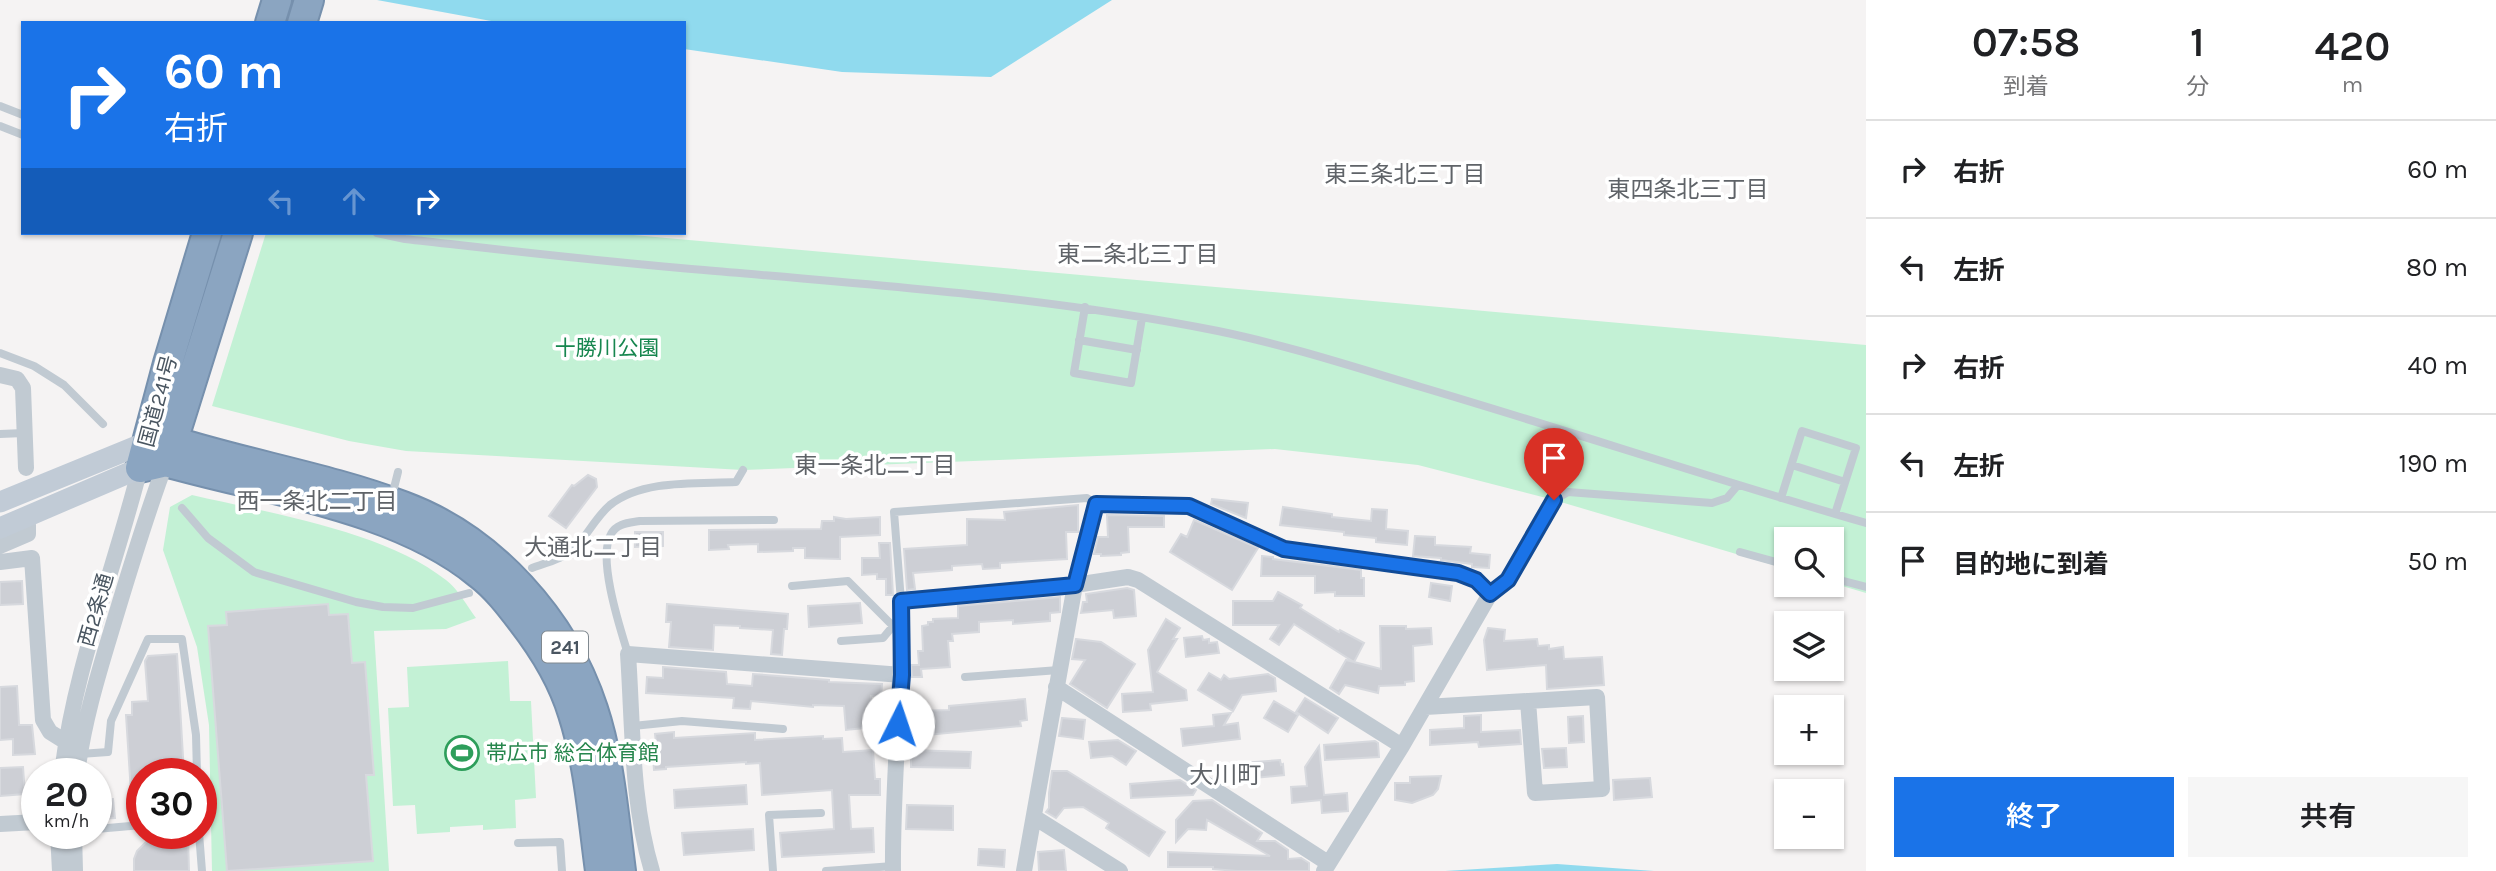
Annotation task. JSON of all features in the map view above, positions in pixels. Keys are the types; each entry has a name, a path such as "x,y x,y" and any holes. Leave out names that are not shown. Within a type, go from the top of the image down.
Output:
{"highway":[{"path":"271,21 277,0"},
{"path":"303,21 309,0"},
{"name":"国道241号","path":"156,454 168,363 206,235"},
{"name":"国道241号","path":"156,454 195,372 237,235"},
{"name":"国道241号","path":"156,454 386,511 451,530 478,548 513,579 564,644 593,708 600,736 621,871"},
{"name":"国道241号","path":"386,511 399,526 450,553 479,573 499,592 533,635 555,672 576,722 582,746 600,871"}],"street":[{"path":"0,375 17,379 23,388 26,468"},
{"path":"0,502 156,454"},
{"path":"12,526 156,454"},
{"name":"西2条通","path":"64,758 83,671 125,530 156,454"},
{"name":"西2条通","path":"79,758 98,676 142,528 156,454"},
{"path":"1058,679 1326,867 1402,746 1490,594 1508,580 1554,500"},
{"path":"1024,871 1075,585 1096,504 1189,506 1284,549 1458,573 1476,580 1490,594"},
{"path":"0,546 29,534 12,526"},
{"path":"0,562 32,558 43,720 50,732 66,742"},
{"path":"892,868 892,796 902,675 897,630 901,601 1075,585 1128,577 1138,580 1402,746"},
{"path":"652,871 643,841 628,654 902,675"},
{"path":"1425,707 1528,701 1597,697 1602,789 1535,793 1528,701"},
{"path":"1034,817 1120,871"},
{"path":"0,824 21,823"},
{"path":"59,849 60,871"},
{"path":"74,849 75,871"}],"lane":[{"path":"0,106 21,114"},
{"path":"0,126 21,134"},
{"path":"386,235 626,263 958,292 1084,307 1220,332 1318,356 1866,523"},
{"path":"1084,307 1074,373 1131,383 1142,318"},
{"path":"1079,340 1137,350"},
{"path":"0,353 34,366 64,385 103,424"},
{"path":"1781,498 1802,431 1856,448 1835,514"},
{"path":"0,434 24,433"},
{"path":"1791,465 1845,482"},
{"path":"532,568 574,550 610,506 627,495 652,488 736,482 743,470"},
{"path":"386,511 398,472"},
{"path":"1554,500 1568,492 1712,503 1727,498 1738,485"},
{"path":"901,601 894,512 1087,498 1096,504"},
{"path":"182,508 208,538 254,572 356,603 413,608 469,593"},
{"path":"628,654 615,611 607,568 607,545 612,533 621,524 640,521 774,520"},
{"path":"1740,552 1774,561"},
{"path":"792,586 848,580 897,630 883,638 841,641"},
{"path":"1844,581 1866,587"},
{"path":"80,754 107,752 111,721 148,639 182,639 196,735 197,758"},
{"path":"965,677 1058,679"},
{"path":"633,726 682,721 783,729"},
{"path":"773,871 769,815 821,813"},
{"path":"517,843 560,842 561,871"},
{"path":"200,849 202,871"},
{"path":"827,871 892,868"}],"green space":[{"name":"十勝川公園","path":"265,235 633,235 1866,345 1866,593 1844,587 1844,527 1774,527 1774,565 1554,500 1418,465 1275,449 743,470 406,451 349,441 212,406"},
{"path":"192,495 359,536 421,563 446,580 476,618 446,629 374,631 389,871 212,871 212,849 217,849 217,758 210,758 209,725 197,647 163,550 170,507"},
{"name":"帯広市 総合体育館","path":"508,661 510,701 531,701 536,798 515,800 516,828 483,830 483,825 450,827 450,832 417,834 415,805 393,806 388,708 409,707 407,667"}],"water":[{"path":"377,0 1112,0 991,77 842,72 686,49 686,21 491,21"},
{"path":"1557,864 1654,871 1445,871"}],"building":[{"path":"588,475 596,479 597,487 566,528 549,516 572,485"},
{"path":"1212,499 1248,503 1246,518 1211,504"},
{"path":"1078,505 1078,532 1066,532 1067,559 1000,563 1000,568 983,569 982,564 952,566 952,570 913,573 915,589 907,590 904,549 967,545 967,519 1005,520 1004,512"},
{"path":"1283,507 1332,514 1332,517 1371,521 1372,509 1387,510 1386,529 1408,531 1407,545 1376,542 1376,538 1344,535 1344,532 1280,525"},
{"path":"1107,515 1164,516 1164,527 1128,527 1129,552 1101,556 1094,554 1098,537 1108,537"},
{"path":"834,517 880,517 880,535 840,537 840,559 805,558 805,548 758,552 758,544 728,545 729,549 709,550 709,530 821,529 822,521 834,521"},
{"path":"1194,520 1258,548 1232,590 1170,552 1181,534 1187,537"},
{"path":"635,532 663,532 663,546 635,547"},
{"path":"1415,536 1435,537 1435,545 1471,547 1470,553 1490,555 1489,568 1472,567 1472,564 1441,558 1413,556"},
{"path":"879,543 890,543 893,595 886,595 886,579 877,579 877,574 862,575 862,558 880,558"},
{"path":"1262,556 1361,570 1364,596 1335,596 1335,592 1315,593 1315,576 1261,576"},
{"path":"22,581 23,604 0,605 0,582"},
{"path":"1431,583 1452,586 1450,601 1429,597"},
{"path":"1127,588 1134,590 1136,616 1114,618 1113,610 1081,613 1083,602 1087,602 1086,594"},
{"path":"1278,592 1302,605 1300,608 1339,632 1340,630 1364,643 1354,662 1294,624 1279,645 1270,639 1279,625 1233,625 1233,601 1273,601"},
{"path":"1060,597 1060,612 1050,613 1050,621 1013,624 1013,620 979,622 979,632 952,634 953,641 948,641 950,667 921,669 922,677 912,677 911,665 919,665 918,651 923,651 922,626 933,622 933,619 958,618 958,606"},
{"path":"860,603 862,623 809,627 808,606"},
{"path":"328,604 329,615 348,614 352,663 365,662 374,775 366,775 373,861 227,871 208,626 227,625 226,612"},
{"path":"667,604 788,614 782,655 771,654 773,630 740,626 714,625 713,650 669,647 671,622 666,622"},
{"path":"1166,619 1180,628 1173,639 1177,639 1157,672 1186,690 1187,700 1150,704 1151,710 1123,712 1122,694 1153,692 1148,650"},
{"path":"1380,626 1431,628 1432,644 1413,646 1414,681 1405,682 1405,685 1379,686 1378,693 1345,685 1339,694 1330,688 1346,660 1381,669"},
{"path":"1488,628 1505,630 1504,641 1537,639 1538,646 1549,645 1549,649 1563,647 1564,659 1602,657 1604,685 1547,689 1546,665 1487,670 1484,640"},
{"path":"1202,636 1203,640 1209,639 1209,643 1217,642 1219,653 1186,657 1184,638"},
{"path":"1076,639 1101,642 1135,664 1107,708 1070,684 1085,660 1072,659"},
{"path":"177,654 183,758 129,758 126,715 132,715 132,702 148,701 145,661 148,656"},
{"path":"663,667 726,672 727,684 752,686 753,674 829,682 882,684 881,697 871,696 874,727 846,730 844,706 813,707 751,701 750,709 733,708 734,698 646,693 647,677 663,678"},
{"path":"1209,673 1221,680 1224,675 1229,679 1268,674 1275,678 1276,691 1242,695 1233,711 1198,690"},
{"path":"17,686 19,725 32,725 35,754 13,755 13,739 0,740 0,687"},
{"path":"1305,698 1338,718 1328,733 1296,712"},
{"path":"1025,699 1027,720 1020,721 1021,726 917,736 916,711 949,710 949,706"},
{"path":"1274,701 1298,715 1288,732 1264,718"},
{"path":"1231,713 1224,725 1238,723 1240,739 1183,746 1181,729 1214,726 1213,715"},
{"path":"1481,715 1481,732 1520,730 1521,744 1479,747 1478,742 1430,745 1430,730 1464,728 1464,716"},
{"path":"1583,716 1584,742 1569,743 1568,717"},
{"path":"1062,718 1085,720 1083,739 1059,736"},
{"path":"674,732 674,738 755,733 755,740 823,736 823,739 842,738 843,752 873,750 875,779 880,779 880,795 849,795 851,829 873,828 874,852 782,857 780,833 834,829 832,790 762,795 760,763 666,767 654,770 652,743 656,743 655,734"},
{"path":"1118,740 1136,751 1126,765 1112,756 1091,758 1089,742"},
{"path":"1375,741 1378,743 1379,757 1325,760 1324,745"},
{"path":"1319,746 1324,795 1347,793 1348,811 1322,813 1321,800 1292,803 1291,787 1307,786 1305,767"},
{"path":"1566,748 1567,767 1544,768 1542,749"},
{"path":"911,750 971,752 970,768 911,767"},
{"path":"1280,760 1284,775 1244,779 1242,763"},
{"path":"21,767 21,794 0,796 0,768"},
{"path":"1052,771 1067,771 1165,832 1149,856 1106,828 1109,823 1083,807 1064,808 1056,818 1046,812 1049,808"},
{"path":"1441,776 1438,789 1433,795 1412,803 1395,800 1395,783 1410,783 1410,777"},
{"path":"1650,778 1652,797 1614,800 1613,780"},
{"path":"1180,780 1196,790 1193,795 1131,798 1130,784"},
{"path":"746,785 747,804 675,808 674,790"},
{"path":"113,799 115,818 112,818"},
{"path":"1212,800 1262,833 1257,841 1275,841 1288,850 1288,859 1301,858 1309,863 1309,871 1168,867 1168,852 1270,856 1207,820 1206,830 1188,829 1176,842 1176,820 1193,801"},
{"path":"907,805 953,806 953,830 906,829"},
{"path":"753,829 754,850 684,855 682,833"},
{"path":"188,849 189,871 134,871 137,851"},
{"path":"979,849 1005,850 1004,867 978,865"},
{"path":"1064,850 1066,871 1039,871 1038,852"}],"place":[{"name":"帯広市 総合体育館","path":"462,753"}],"district":[{"name":"東三条北三丁目","path":"1405,174"},
{"name":"東四条北三丁目","path":"1688,189"},
{"name":"東二条北三丁目","path":"1138,254"},
{"name":"東一条北二丁目","path":"875,465"},
{"name":"西一条北二丁目","path":"317,501"},
{"name":"大通北二丁目","path":"593,547"},
{"name":"大川町","path":"1225,775"}],"route":[{"path":"898,724 902,675 901,601 1075,585 1096,504 1189,506 1284,549 1458,573 1476,580 1490,594 1508,580 1554,500"}]}
